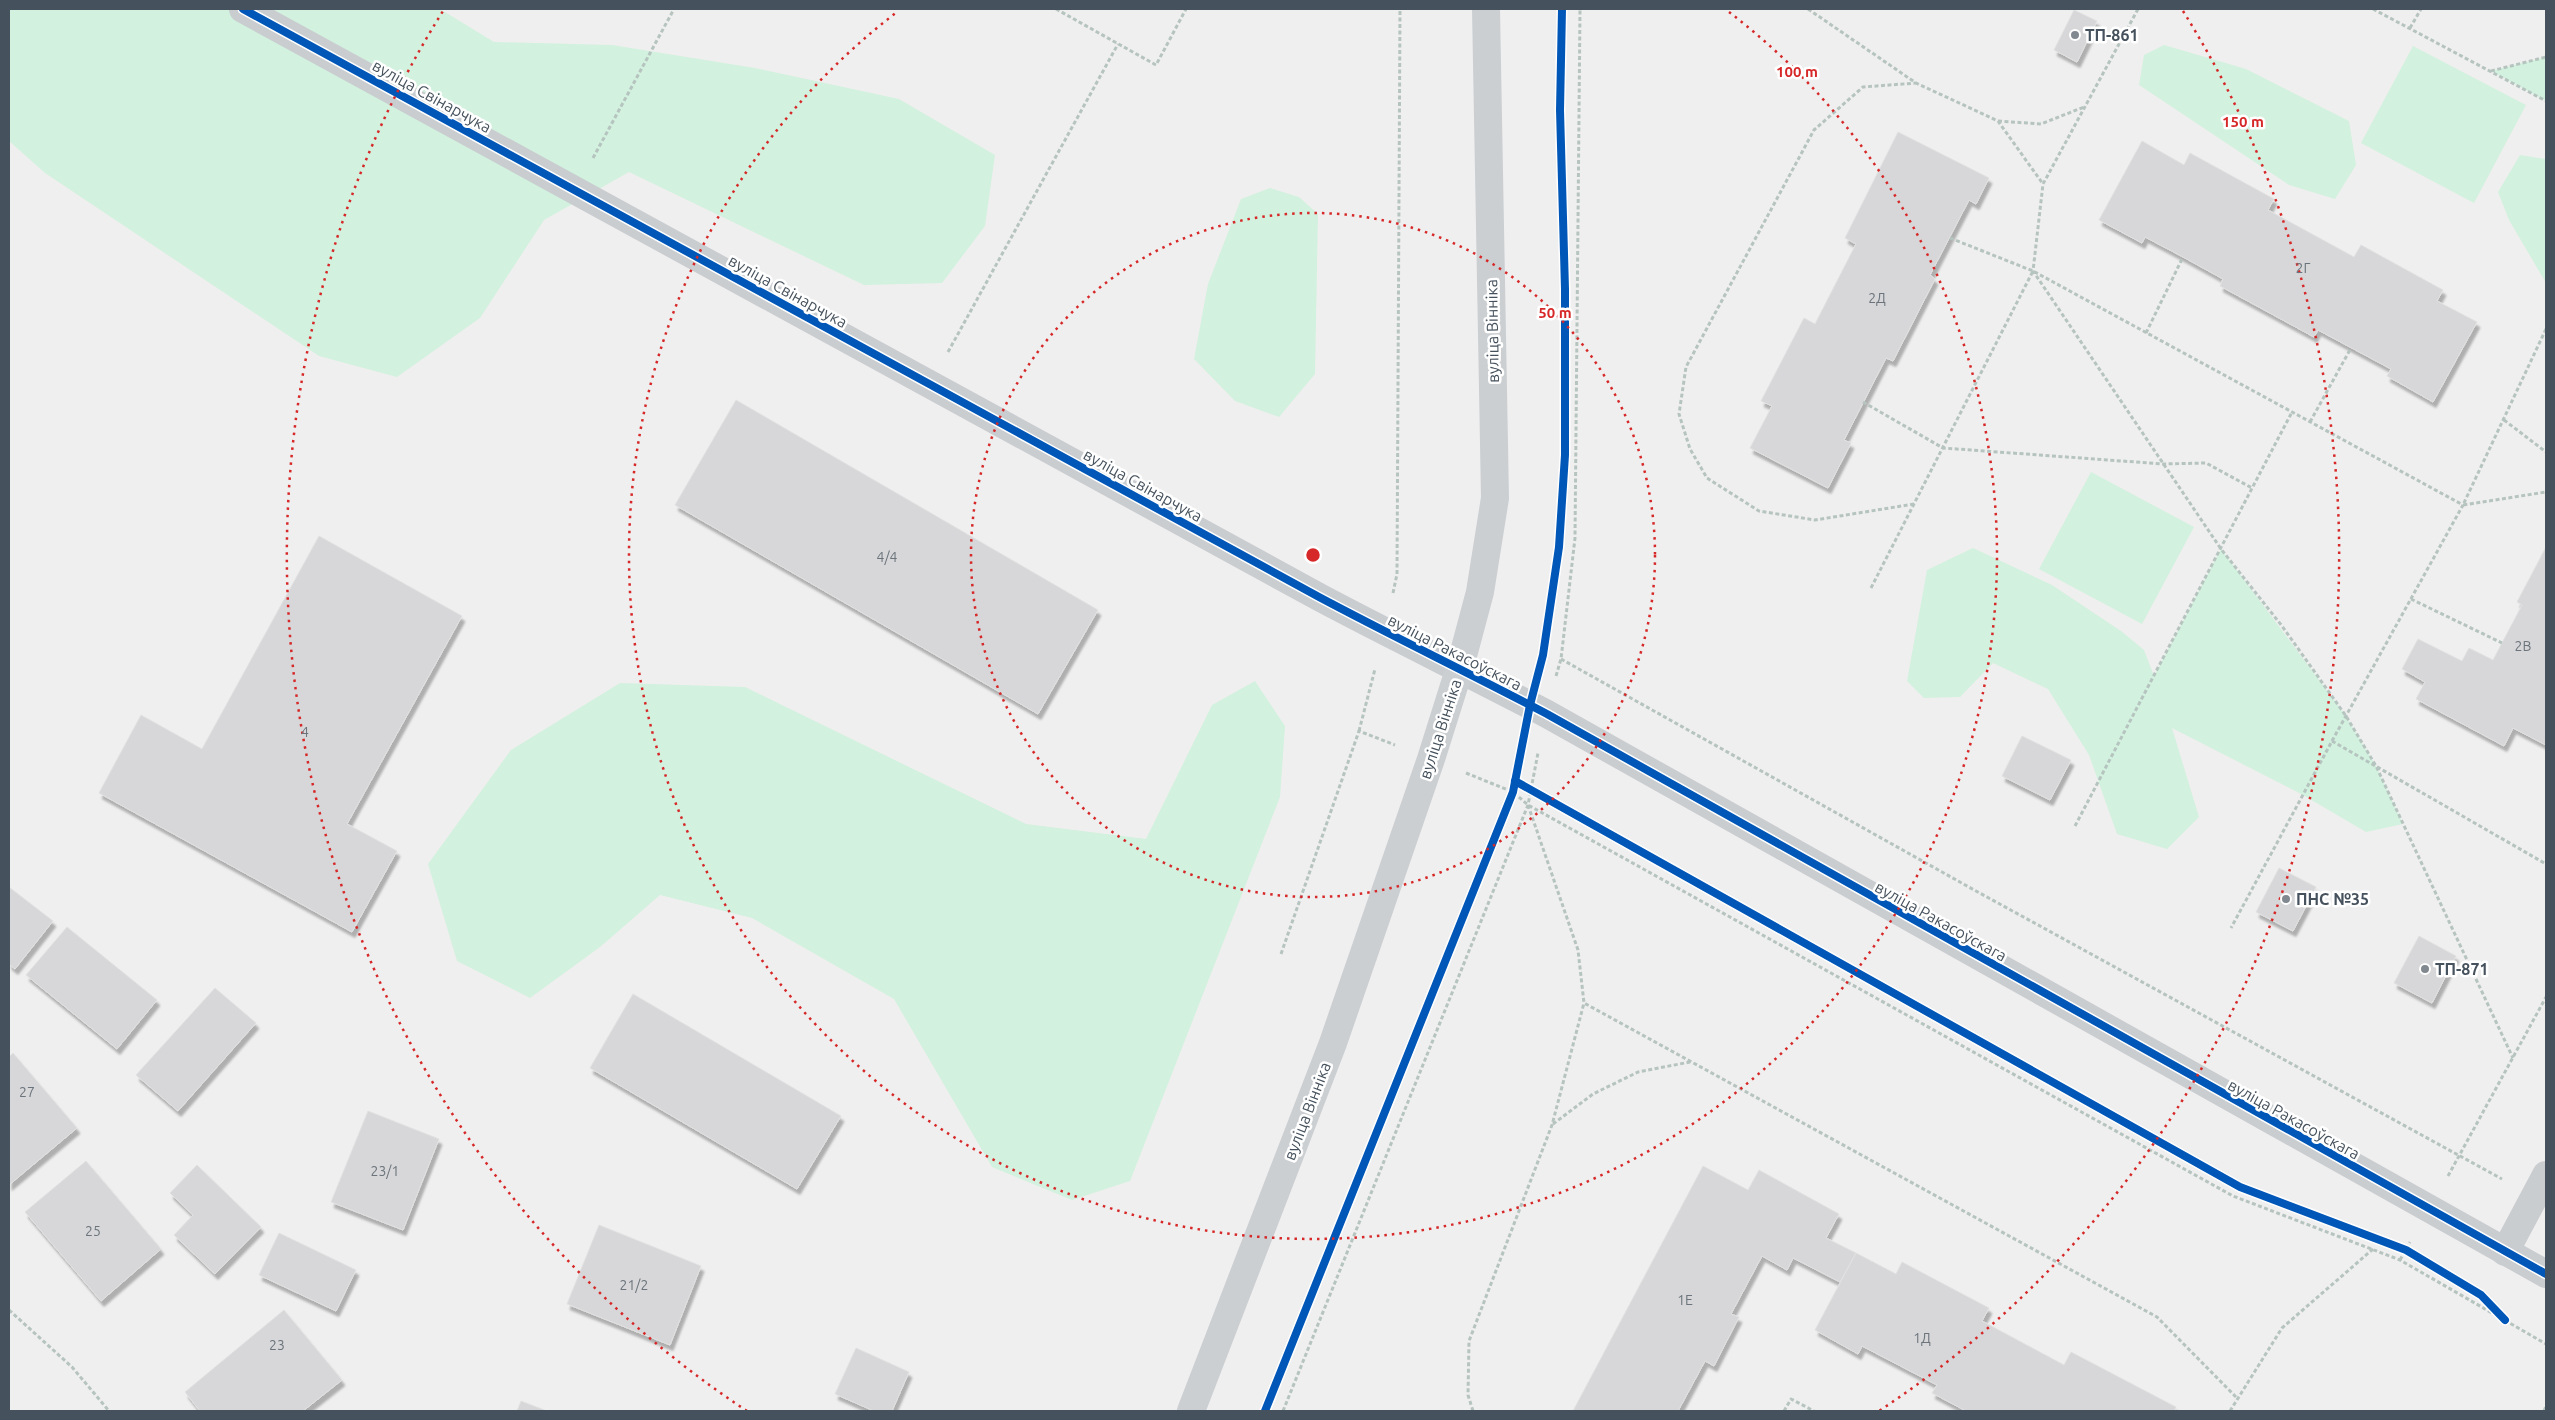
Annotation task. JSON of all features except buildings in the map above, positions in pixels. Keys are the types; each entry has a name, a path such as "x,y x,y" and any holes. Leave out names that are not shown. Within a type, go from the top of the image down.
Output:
{"street":[{"name":"вуліца Свінарчука","path":"243,9 1319,597"},
{"name":"вуліца Вінніка","path":"1191,1411 1334,1044 1431,759 1460,668 1480,592 1495,498 1486,9"},
{"name":"вуліца Ракасоўскага","path":"1319,597 1386,633 1460,668 2428,1210 2546,1274"},
{"path":"2505,1252 2540,1186"}],"path":[{"path":"576,190 674,9"},
{"path":"1056,9 1156,65 1186,9"},
{"path":"1281,954 1359,731 1386,633 1397,574 1400,9"},
{"path":"1808,9 1916,83 1998,122 2042,124 2085,107"},
{"path":"1871,588 2033,271 2043,184 2138,9"},
{"path":"2373,9 2546,101"},
{"path":"2410,28 2421,9"},
{"path":"930,384 1118,44"},
{"path":"2491,71 2546,57"},
{"path":"1914,504 1816,520 1759,511 1707,478 1690,450 1679,414 1686,368 1814,130 1863,87 1916,83"},
{"path":"1998,122 2043,184"},
{"path":"1950,238 2033,271 2463,505 2546,492"},
{"path":"2146,333 2183,257"},
{"path":"2033,271 2221,549 2282,626 2346,716 2376,766 2513,1058"},
{"path":"2231,928 2463,505 2546,329"},
{"path":"2310,422 2351,348"},
{"path":"1863,402 1943,448 2163,464 2206,463 2252,488"},
{"path":"2074,826 2292,412"},
{"path":"2504,420 2546,452"},
{"path":"2411,599 2502,643"},
{"path":"1561,659 1976,891 2460,1156 2540,1186"},
{"path":"1359,731 1513,792 1528,804 2233,1196 2400,1260 2546,1344"},
{"path":"2332,741 2546,864"},
{"path":"1510,801 1513,792 1519,784 1538,795"},
{"path":"1474,1411 1468,1395 1468,1341 1552,1125 1584,1003 1578,950 1528,804"},
{"path":"2400,1260 2460,1156 2546,997"},
{"path":"1584,1003 2157,1317 2238,1399"},
{"path":"1552,1125 1593,1094 1638,1072 1691,1062"},
{"path":"2397,1247 2414,1255"},
{"path":"2230,1411 2282,1328 2373,1249"},
{"path":"2487,1301 2505,1320"},
{"path":"9,1310 72,1367 109,1411"},
{"path":"1784,1411 1791,1399 1814,1411"},
{"path":"2544,1411 2546,1406"}],"green space":[{"path":"9,9 440,9 494,42 612,45 755,68 899,99 995,155 985,226 942,283 864,285 629,172 544,220 480,318 397,377 319,356 45,173 9,141"},
{"path":"2164,45 2246,69 2349,121 2356,165 2335,199 2289,185 2139,85 2144,55"},
{"path":"2413,46 2526,105 2474,203 2361,143"},
{"path":"2546,57 2546,101 2491,71"},
{"path":"2520,155 2546,159 2546,283 2509,220 2498,192"},
{"path":"1270,188 1299,197 1318,214 1315,374 1279,417 1235,401 1194,359 1208,284 1241,199"},
{"path":"2091,472 2194,527 2142,624 2039,569"},
{"path":"1973,548 2052,585 2121,631 2144,650 2154,676 2221,549 2346,716 2376,766 2403,824 2366,832 2303,795 2172,728 2199,817 2167,849 2117,834 2089,755 2048,689 1993,663 1960,697 1924,698 1907,681 1927,570"},
{"path":"1255,681 1285,726 1280,797 1130,1181 1072,1200 992,1167 894,999 752,918 660,895 600,947 530,998 457,961 428,864 511,750 620,683 745,687 1026,824 1146,839 1212,705"}],"cycle path":[{"path":"243,9 1319,597 1547,714 2546,1274"},
{"path":"1265,1411 1513,792 1530,705 1543,655 1559,547 1565,455 1565,289 1560,110 1562,9"},
{"path":"1515,781 2240,1187 2406,1250 2481,1295 2505,1320"}],"place":[{"name":"ТП-861","path":"2075,35"},
{"name":"ПНС №35","path":"2286,899"},
{"name":"ТП-871","path":"2425,969"}]}
